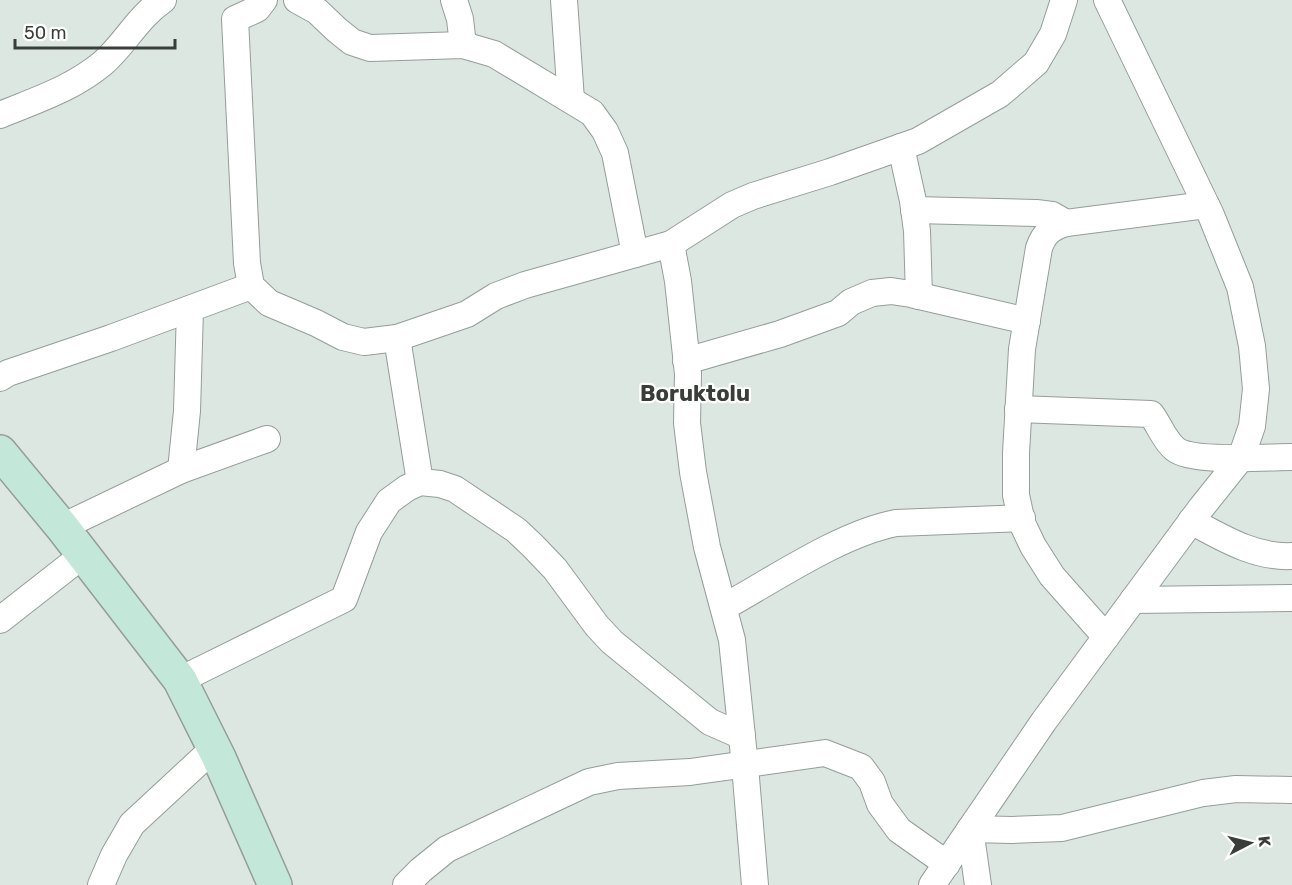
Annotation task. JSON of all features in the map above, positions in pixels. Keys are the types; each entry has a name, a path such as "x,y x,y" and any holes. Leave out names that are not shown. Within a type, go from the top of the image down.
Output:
{"street":[{"path":"0,115 72,86 104,62 151,8 163,0"},
{"path":"297,0 317,11 352,42 370,48 463,45 495,54 592,113 605,131 615,153 634,254"},
{"path":"454,0 460,19 463,45"},
{"path":"564,0 571,100"},
{"path":"254,3 236,19 247,263 251,286 269,303 343,337 364,342 397,338 467,314 496,296 525,285 671,244 732,205 753,196 918,141 1000,94 1036,63 1053,34 1064,0"},
{"path":"932,885 1044,721 1191,521 1241,458 1252,426 1256,389 1252,346 1240,287 1206,205 1107,0"},
{"path":"901,147 917,231 919,296"},
{"path":"1106,637 1052,576 1033,546 1016,495 1022,349 1042,238 1053,227 1066,223 1206,205"},
{"path":"914,210 1052,214 1066,223"},
{"path":"671,244 678,281 688,374 687,423 693,472 707,547 732,640 754,885"},
{"path":"2,374 251,286"},
{"path":"686,361 790,331 838,313 851,302 872,293 891,291 919,296 1027,321"},
{"path":"181,470 187,411 189,309"},
{"path":"397,338 420,482"},
{"path":"1018,409 1151,414 1165,438 1177,451 1195,456 1292,457"},
{"path":"62,527 181,470 267,440"},
{"path":"0,452 62,527 180,681 214,748 275,885"},
{"path":"180,681 344,599 369,532 388,501 420,482 440,484 455,489 516,530 555,569 597,626 612,642 710,722 742,736"},
{"path":"724,608 824,551 862,532 880,526 896,523 1022,518"},
{"path":"1191,521 1254,551 1278,557 1292,556"},
{"path":"0,620 83,555"},
{"path":"1133,600 1292,598"},
{"path":"101,885 114,855 132,824 214,748"},
{"path":"406,885 447,849 589,782 618,776 745,766 825,753 861,767 872,782 880,804 899,830 947,864"},
{"path":"970,829 1012,831 1062,828 1203,793 1236,789 1292,790"},
{"path":"970,829 978,885"}],"district":[{"name":"Boruktolu","path":"695,393"}]}
